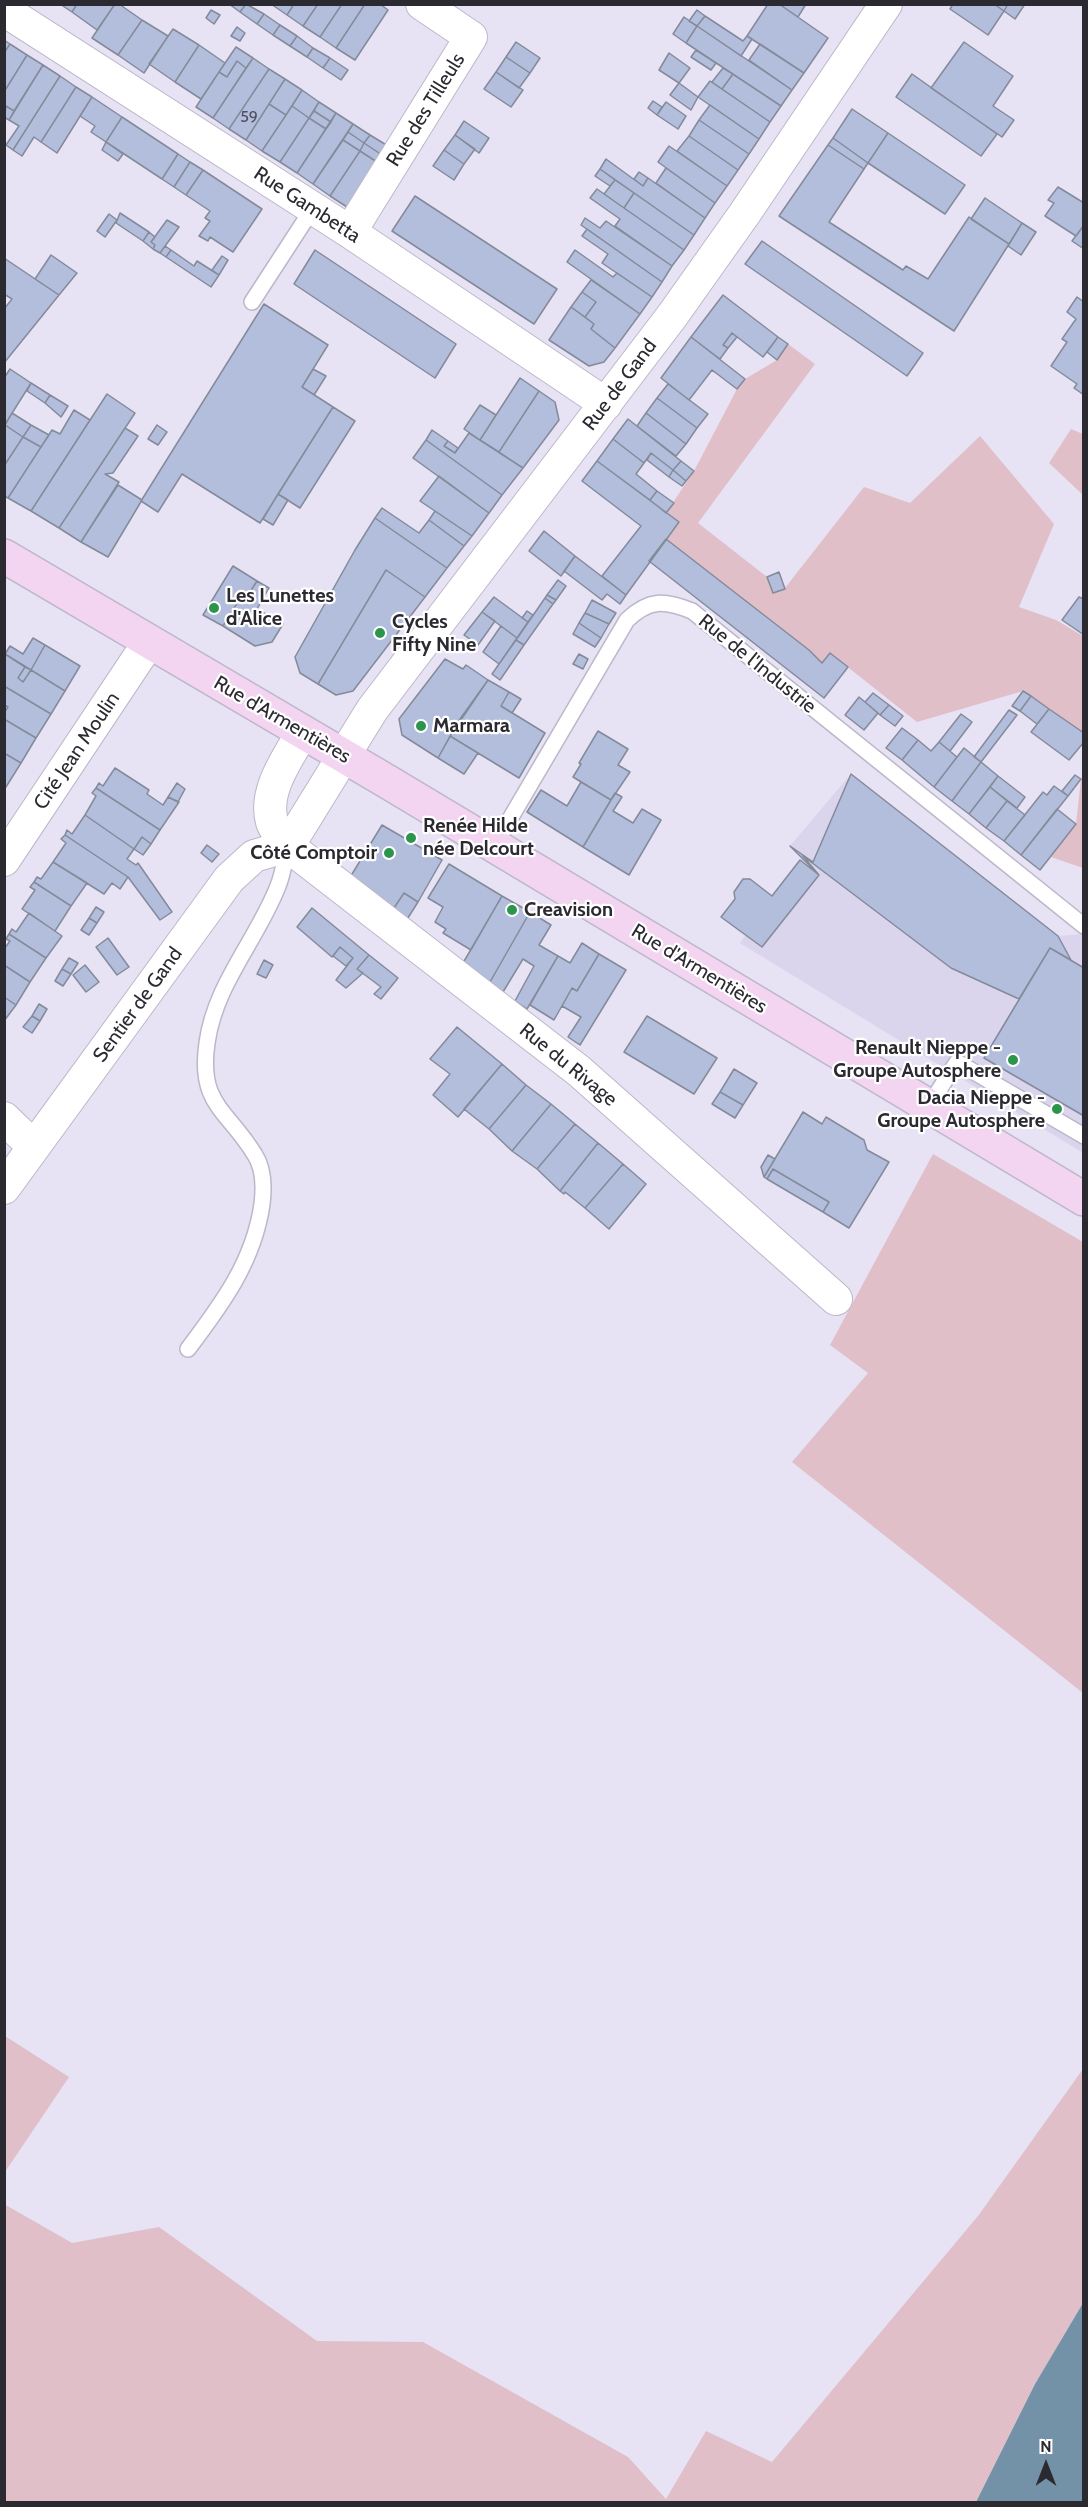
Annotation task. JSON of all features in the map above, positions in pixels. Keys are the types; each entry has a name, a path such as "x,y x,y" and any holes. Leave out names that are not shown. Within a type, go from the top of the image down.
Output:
{"main road":[{"name":"Rue d'Armentières","path":"4,556 1083,1199"}],"street":[{"name":"Rue des Tilleuls","path":"350,232 471,37 422,4"},
{"name":"Rue de Gand","path":"343,757 381,697 606,404 745,213 886,4"},
{"name":"Rue Gambetta","path":"4,9 350,232 606,404"},
{"name":"Cité Jean Moulin","path":"4,860 149,642"},
{"name":"Rue du Rivage","path":"302,733 277,779 271,800 272,821 288,846 579,1071 836,1299"},
{"path":"288,846 343,757"},
{"name":"Sentier de Gand","path":"4,1188 229,879 254,856 288,846"},
{"path":"4,1118 34,1147"}],"lane":[{"path":"252,302 313,208"},
{"name":"Rue de l'Industrie","path":"494,846 627,620 647,605 674,604 692,611 1083,926"},
{"path":"188,1349 233,1285 256,1237 263,1192 262,1173 256,1156 217,1108 210,1094 205,1060 209,1032 220,992 279,884 288,846"},
{"path":"928,1107 957,1062 1083,1136"}],"shaded area":[{"path":"788,344 815,364 698,523 767,577 773,593 785,588 864,487 910,503 980,436 1054,524 1019,607 1056,620 1083,636 1083,733 1023,691 917,722 830,653 822,663 809,650 666,539 666,513 694,471 737,389 745,379 777,360"},
{"path":"1071,429 1083,434 1083,495 1049,463"},
{"path":"851,774 1058,936 1083,934 1083,1153 740,943 803,856 790,846"},
{"path":"1083,776 1083,868 1051,857 1076,824"},
{"path":"933,1154 1083,1242 1083,1693 792,1462 868,1373 830,1345"},
{"path":"5,2036 69,2077 5,2172"},
{"path":"1083,2069 1083,2303 1035,2384 976,2502 5,2502 4,2204 72,2243 159,2227 317,2341 423,2342 628,2457 666,2499 706,2431 772,2462 978,2216"}],"water":[{"path":"1083,2303 1083,2502 976,2502 1035,2384"}],"building":[{"path":"60,4 77,4 72,12"},
{"path":"77,4 115,4 97,30 72,12"},
{"path":"115,4 119,4 142,20 118,55 92,38"},
{"path":"229,4 246,4 240,12"},
{"path":"246,4 264,14 257,24 240,12"},
{"path":"271,4 294,4 287,15"},
{"path":"294,4 318,4 303,26 287,15"},
{"path":"318,4 342,4 320,37 303,26"},
{"path":"342,4 365,4 336,48 320,37"},
{"path":"365,4 380,4 388,10 355,60 336,48"},
{"path":"768,4 779,4 828,38 804,73 747,36"},
{"path":"779,4 806,4 798,17"},
{"path":"953,4 994,4 1004,11 988,35 950,9"},
{"path":"994,4 1008,4 1004,11"},
{"path":"1008,4 1025,4 1015,19 1004,11"},
{"path":"211,10 220,15 214,24 206,18"},
{"path":"697,10 705,16 697,26 689,21"},
{"path":"264,14 280,25 273,35 257,24"},
{"path":"705,16 743,41 747,36 752,39 741,56 697,26"},
{"path":"684,17 697,26 686,43 673,34"},
{"path":"142,20 168,36 144,73 118,55"},
{"path":"280,25 297,36 290,46 273,35"},
{"path":"697,26 792,90 781,106 686,43"},
{"path":"237,27 245,33 240,41 231,36"},
{"path":"173,29 199,45 175,82 149,64"},
{"path":"297,36 313,48 307,57 290,46"},
{"path":"4,40 10,44 4,53"},
{"path":"516,42 540,58 530,73 506,57"},
{"path":"964,42 1013,76 993,106 1014,120 1002,137 931,88"},
{"path":"10,44 27,55 4,92 4,53"},
{"path":"760,44 804,73 792,90 749,60"},
{"path":"199,45 225,63 201,99 175,82"},
{"path":"236,47 253,58 246,68 237,61 227,77 219,72"},
{"path":"313,48 330,58 323,68 307,57"},
{"path":"696,50 716,63 711,70 691,57"},
{"path":"669,53 690,68 679,83 659,70"},
{"path":"27,55 43,65 14,111 6,106 4,109 4,92"},
{"path":"506,57 530,73 519,88 496,72"},
{"path":"253,58 269,69 229,129 213,118"},
{"path":"330,58 348,70 341,80 323,68"},
{"path":"237,61 246,68 213,118 196,107 219,72 227,77"},
{"path":"43,65 60,76 13,150 6,145 19,126 9,120"},
{"path":"723,68 733,74 722,89 712,82"},
{"path":"269,69 285,79 246,140 229,129"},
{"path":"496,72 523,90 511,107 484,89"},
{"path":"733,74 781,106 770,122 722,89"},
{"path":"912,74 997,134 981,156 896,97"},
{"path":"60,76 76,87 41,142 34,137 22,156 13,150"},
{"path":"285,79 302,90 286,115 269,104"},
{"path":"710,81 770,122 759,139 698,97"},
{"path":"679,83 698,97 691,110 670,95"},
{"path":"76,87 92,97 57,153 41,142"},
{"path":"302,90 319,102 309,118 292,106"},
{"path":"92,97 122,117 106,142 91,132 95,126 80,116"},
{"path":"653,101 662,107 657,115 648,108"},
{"path":"319,102 336,113 331,122 314,111"},
{"path":"666,102 686,116 678,129 657,115"},
{"path":"269,104 286,115 262,151 246,140"},
{"path":"710,105 759,139 749,154 699,120"},
{"path":"6,106 14,111 9,120 4,117"},
{"path":"292,106 309,118 280,162 262,151"},
{"path":"852,109 888,133 868,163 833,138"},
{"path":"314,111 331,122 326,129 309,118"},
{"path":"336,113 353,124 313,184 297,173"},
{"path":"122,117 178,154 162,179 106,142"},
{"path":"309,118 326,129 297,173 280,162"},
{"path":"699,120 749,154 738,170 689,136"},
{"path":"464,121 489,138 479,153 455,135"},
{"path":"353,124 370,135 364,143 348,132"},
{"path":"348,132 364,143 360,151 343,140"},
{"path":"888,133 965,185 945,214 868,163"},
{"path":"370,135 388,146 382,155 364,143"},
{"path":"455,135 475,149 464,164 444,150"},
{"path":"689,136 738,170 727,186 677,151"},
{"path":"833,138 868,163 864,169 828,145"},
{"path":"343,140 360,151 330,196 313,184"},
{"path":"106,142 123,154 118,161 102,150"},
{"path":"364,143 382,155 377,162 360,151"},
{"path":"828,145 864,169 829,222 903,270 906,266 928,279 969,217 1009,244 954,331 779,216"},
{"path":"669,146 727,186 715,203 658,162"},
{"path":"444,150 464,164 454,180 433,166"},
{"path":"360,151 377,162 347,207 330,196"},
{"path":"178,154 190,162 174,187 162,179"},
{"path":"606,159 643,186 648,178 705,218 694,235 600,169"},
{"path":"190,162 203,170 186,195 174,187"},
{"path":"666,168 715,203 705,218 656,183"},
{"path":"600,169 615,180 610,186 595,176"},
{"path":"203,170 262,209 233,252 210,237 208,241 199,236 210,221 205,218 210,211 186,195"},
{"path":"639,172 648,178 643,186 634,179"},
{"path":"615,180 634,193 624,208 604,194"},
{"path":"1058,187 1084,203 1084,225 1076,236 1045,216 1054,203 1048,200"},
{"path":"597,189 684,250 672,266 615,226 620,219 590,198"},
{"path":"634,193 694,235 684,250 624,208"},
{"path":"415,196 557,289 534,324 392,231"},
{"path":"985,198 1022,223 1009,244 971,219"},
{"path":"120,213 149,232 143,241 116,223"},
{"path":"109,214 117,220 105,237 97,231"},
{"path":"585,218 600,228 606,221 672,266 662,282 581,225"},
{"path":"167,220 179,227 160,253 153,249 155,245 151,242"},
{"path":"1022,223 1036,232 1021,255 1008,246"},
{"path":"1084,225 1084,249 1072,241"},
{"path":"587,229 662,282 652,297 602,263 608,254 582,236"},
{"path":"149,232 155,237 151,242 155,245 153,249 143,241"},
{"path":"762,241 923,353 907,376 745,264"},
{"path":"165,246 171,250 166,257 160,253"},
{"path":"171,250 194,266 197,261 219,275 211,287 166,257"},
{"path":"315,250 456,344 435,378 294,284"},
{"path":"575,250 613,277 617,273 652,297 640,314 567,262"},
{"path":"51,255 77,273 59,295 35,279"},
{"path":"222,256 228,260 219,275 212,270"},
{"path":"4,258 59,295 4,363 4,309 12,299 4,294"},
{"path":"591,280 640,314 615,348 591,329 594,324 585,317 596,302 582,292"},
{"path":"582,292 596,302 585,317 571,307"},
{"path":"723,295 778,337 763,357 732,333 723,345 728,348 720,359 691,337"},
{"path":"1077,297 1084,302 1084,395 1074,388 1077,384 1051,366 1067,342 1062,339 1076,319 1067,312"},
{"path":"264,304 328,345 302,387 333,407 260,523 182,474 158,512 141,501"},
{"path":"571,307 594,324 591,329 615,348 604,362 589,366 549,340"},
{"path":"732,333 737,337 728,348 723,345"},
{"path":"691,337 745,379 737,389 712,370 689,400 661,378"},
{"path":"778,337 788,344 777,360 767,352"},
{"path":"10,369 31,383 4,426 4,378"},
{"path":"313,369 326,376 314,395 302,387"},
{"path":"520,378 539,391 499,452 480,440"},
{"path":"31,383 50,395 45,403 27,391"},
{"path":"668,384 708,414 697,428 657,398"},
{"path":"539,391 555,402 559,420 523,468 499,452"},
{"path":"107,394 135,413 59,528 31,511"},
{"path":"50,395 68,406 61,417 45,403"},
{"path":"657,398 697,428 686,444 646,413"},
{"path":"480,405 496,415 480,440 464,429"},
{"path":"333,407 355,421 300,508 278,494"},
{"path":"74,410 90,420 31,511 8,498 52,430 60,434"},
{"path":"12,413 31,425 23,437 5,425"},
{"path":"646,413 686,444 676,456 637,426"},
{"path":"628,419 681,461 673,470 651,453 644,463 613,439"},
{"path":"31,425 49,435 41,447 23,437"},
{"path":"157,425 167,432 158,445 148,439"},
{"path":"4,426 23,437 4,466"},
{"path":"125,428 138,436 113,473 105,474 119,482 81,542 59,528"},
{"path":"432,430 448,441 444,446 455,453 469,433 523,468 502,495 426,440"},
{"path":"23,437 41,447 8,498 4,496 4,466"},
{"path":"613,439 644,463 636,474 657,491 650,500 597,461"},
{"path":"426,440 502,495 489,513 413,458"},
{"path":"448,441 458,448 455,453 444,446"},
{"path":"651,453 673,470 669,477 647,460"},
{"path":"597,461 679,522 626,595 602,576 641,526 582,481"},
{"path":"681,461 694,471 686,481 673,470"},
{"path":"673,470 686,481 682,486 669,477"},
{"path":"439,476 489,513 472,536 420,501"},
{"path":"118,485 142,500 108,557 81,542"},
{"path":"657,491 674,503 666,513 650,500"},
{"path":"278,494 288,500 273,525 263,519"},
{"path":"382,508 419,533 429,520 464,546 447,568 375,518"},
{"path":"435,511 472,536 464,546 429,520"},
{"path":"375,518 447,568 425,597 386,570 318,684 300,673 295,657"},
{"path":"544,531 575,556 561,576 529,551"},
{"path":"666,539 809,650 822,663 830,653 848,667 824,698 649,561"},
{"path":"575,556 626,595 620,604 607,594 602,600 564,571"},
{"path":"233,566 257,581 248,595 244,592 223,626 203,615"},
{"path":"386,570 425,597 353,691 336,695 318,684"},
{"path":"779,572 785,589 773,593 767,577"},
{"path":"558,580 566,586 556,600 547,595"},
{"path":"257,581 269,588 257,609 283,624 272,642 255,646 223,626 244,592 248,595"},
{"path":"547,595 556,600 553,604 545,598"},
{"path":"494,597 528,622 517,638 482,612"},
{"path":"1079,597 1084,599 1084,635 1062,620"},
{"path":"545,598 553,604 524,645 516,640"},
{"path":"592,600 616,613 609,624 585,613"},
{"path":"527,611 533,615 528,622 522,618"},
{"path":"482,612 495,621 478,645 464,635"},
{"path":"585,613 609,624 601,638 579,623"},
{"path":"579,623 601,638 595,647 573,634"},
{"path":"501,626 517,638 499,664 483,652"},
{"path":"33,638 45,645 31,670 5,654 10,646 23,654"},
{"path":"516,640 524,645 500,680 492,674"},
{"path":"45,645 80,666 65,691 31,670"},
{"path":"5,654 25,667 18,678 23,682 31,670 65,691 51,714 4,686"},
{"path":"579,654 588,659 583,669 573,664"},
{"path":"445,659 463,669 466,665 488,680 460,719 438,758 402,735 399,719"},
{"path":"25,667 31,670 23,682 18,678"},
{"path":"488,680 509,692 501,706 545,733 519,778 450,736"},
{"path":"4,686 51,714 36,738 4,719 4,713 8,707 4,705"},
{"path":"1023,691 1031,696 1020,711 1012,706"},
{"path":"509,692 521,699 512,713 501,706"},
{"path":"873,693 889,705 880,715 865,702"},
{"path":"1031,696 1049,709 1037,724 1020,711"},
{"path":"859,697 878,713 864,730 845,715"},
{"path":"889,705 903,716 895,726 880,715"},
{"path":"1049,709 1084,733 1084,742 1069,760 1031,732"},
{"path":"1009,710 1017,715 981,762 974,757"},
{"path":"961,714 972,722 950,751 939,742"},
{"path":"4,719 36,738 21,763 4,753"},
{"path":"902,728 918,740 902,760 886,748"},
{"path":"598,731 628,749 618,765 630,772 611,800 573,777"},
{"path":"450,736 478,753 464,774 438,758"},
{"path":"918,740 931,751 939,742 957,757 934,787 902,760"},
{"path":"964,748 981,762 952,801 934,787"},
{"path":"4,753 21,763 6,787 4,786"},
{"path":"981,762 998,776 969,814 952,801"},
{"path":"115,768 149,790 147,794 163,805 168,797 179,802 160,830 96,788 99,783 103,786"},
{"path":"851,774 1058,936 1071,960 1050,948 1019,999 951,968 803,856 813,862"},
{"path":"1075,775 1081,779 1068,796 1062,791"},
{"path":"998,776 1025,797 1017,808 990,787"},
{"path":"581,782 611,800 583,847 527,812 541,790 567,806"},
{"path":"177,783 185,789 178,802 168,797"},
{"path":"1054,786 1068,796 1021,855 1004,841 1043,792 1047,795"},
{"path":"990,787 1007,801 986,828 969,814"},
{"path":"96,788 160,830 151,844 142,837 134,849 85,815 96,796 92,793"},
{"path":"615,793 622,797 613,811 633,823 642,809 661,820 629,875 583,847"},
{"path":"1007,801 1025,815 1004,841 986,828"},
{"path":"1057,809 1076,824 1040,870 1021,855"},
{"path":"85,815 134,849 127,859 136,865 138,863 172,912 160,920 128,877 65,835 67,830 72,834"},
{"path":"382,825 442,860 418,902 404,893 392,911 349,879"},
{"path":"65,835 128,877 120,889 112,883 104,894 53,862 66,843 61,839"},
{"path":"142,837 151,844 143,855 134,849"},
{"path":"207,845 219,854 212,862 201,853"},
{"path":"790,846 813,862 803,856 819,875"},
{"path":"800,860 819,875 762,947 721,917 735,899 734,892 743,879 750,879 772,896"},
{"path":"53,862 87,883 71,906 34,882 37,877 41,879"},
{"path":"449,864 502,896 471,950 443,933 446,929 435,922 443,907 428,898"},
{"path":"34,882 71,906 55,931 22,909 35,890 30,887"},
{"path":"404,893 418,902 406,921 392,911"},
{"path":"502,896 530,912 490,982 463,963"},
{"path":"96,907 104,912 97,923 89,918"},
{"path":"312,908 369,955 357,969 363,973 346,988 336,980 353,958 340,947 332,957 297,927"},
{"path":"530,912 551,925 539,945 558,956 527,1009 515,1001 534,966 523,959 503,992 490,982"},
{"path":"29,913 62,936 46,958 9,934 12,929 16,932"},
{"path":"89,918 97,923 89,935 81,930"},
{"path":"9,934 46,958 30,982 4,965 4,949 10,941 6,939"},
{"path":"108,938 129,967 117,975 96,947"},
{"path":"582,943 599,954 577,991 572,988 554,1020 530,1005 558,956 570,963"},
{"path":"340,947 353,958 346,966 333,956"},
{"path":"1050,948 1084,968 1084,1116 984,1058"},
{"path":"599,954 626,970 580,1045 568,1037 581,1017 562,1006 572,988 577,991"},
{"path":"369,955 398,978 381,999 374,994 381,987 357,969"},
{"path":"69,958 78,963 71,974 62,969"},
{"path":"264,960 273,965 266,978 257,974"},
{"path":"4,965 30,982 16,1005 4,997"},
{"path":"85,965 99,982 86,992 73,975"},
{"path":"62,969 71,974 63,986 55,981"},
{"path":"4,997 16,1005 4,1021"},
{"path":"39,1004 47,1009 40,1021 32,1016"},
{"path":"32,1016 40,1021 32,1033 23,1027"},
{"path":"647,1016 717,1058 694,1094 624,1052"},
{"path":"457,1027 502,1064 458,1117 433,1095 450,1074 430,1059"},
{"path":"502,1064 526,1085 489,1129 464,1109"},
{"path":"734,1069 757,1083 743,1105 720,1092"},
{"path":"526,1085 551,1104 512,1151 489,1129"},
{"path":"720,1092 743,1105 735,1118 712,1104"},
{"path":"551,1104 575,1124 537,1169 512,1151"},
{"path":"803,1112 822,1124 826,1117 864,1140 867,1150 889,1162 849,1228 823,1212 829,1202 773,1169 767,1179 764,1177"},
{"path":"575,1124 598,1143 560,1191 537,1169"},
{"path":"598,1143 623,1164 585,1208 565,1192 564,1194 560,1191"},
{"path":"768,1155 775,1159 764,1177 761,1167"},
{"path":"623,1164 646,1184 609,1229 585,1208"},
{"path":"773,1169 829,1202 823,1212 767,1179"}],"place":[{"name":"Les Lunettes d'Alice","path":"214,608"},
{"name":"Cycles Fifty Nine","path":"380,633"},
{"name":"Marmara","path":"421,726"},
{"name":"Renée Hilde née Delcourt","path":"411,838"},
{"name":"Côté Comptoir","path":"389,853"},
{"name":"Creavision","path":"512,910"},
{"name":"Renault Nieppe - Groupe Autosphere","path":"1013,1060"},
{"name":"Dacia Nieppe - Groupe Autosphere","path":"1057,1109"}]}
